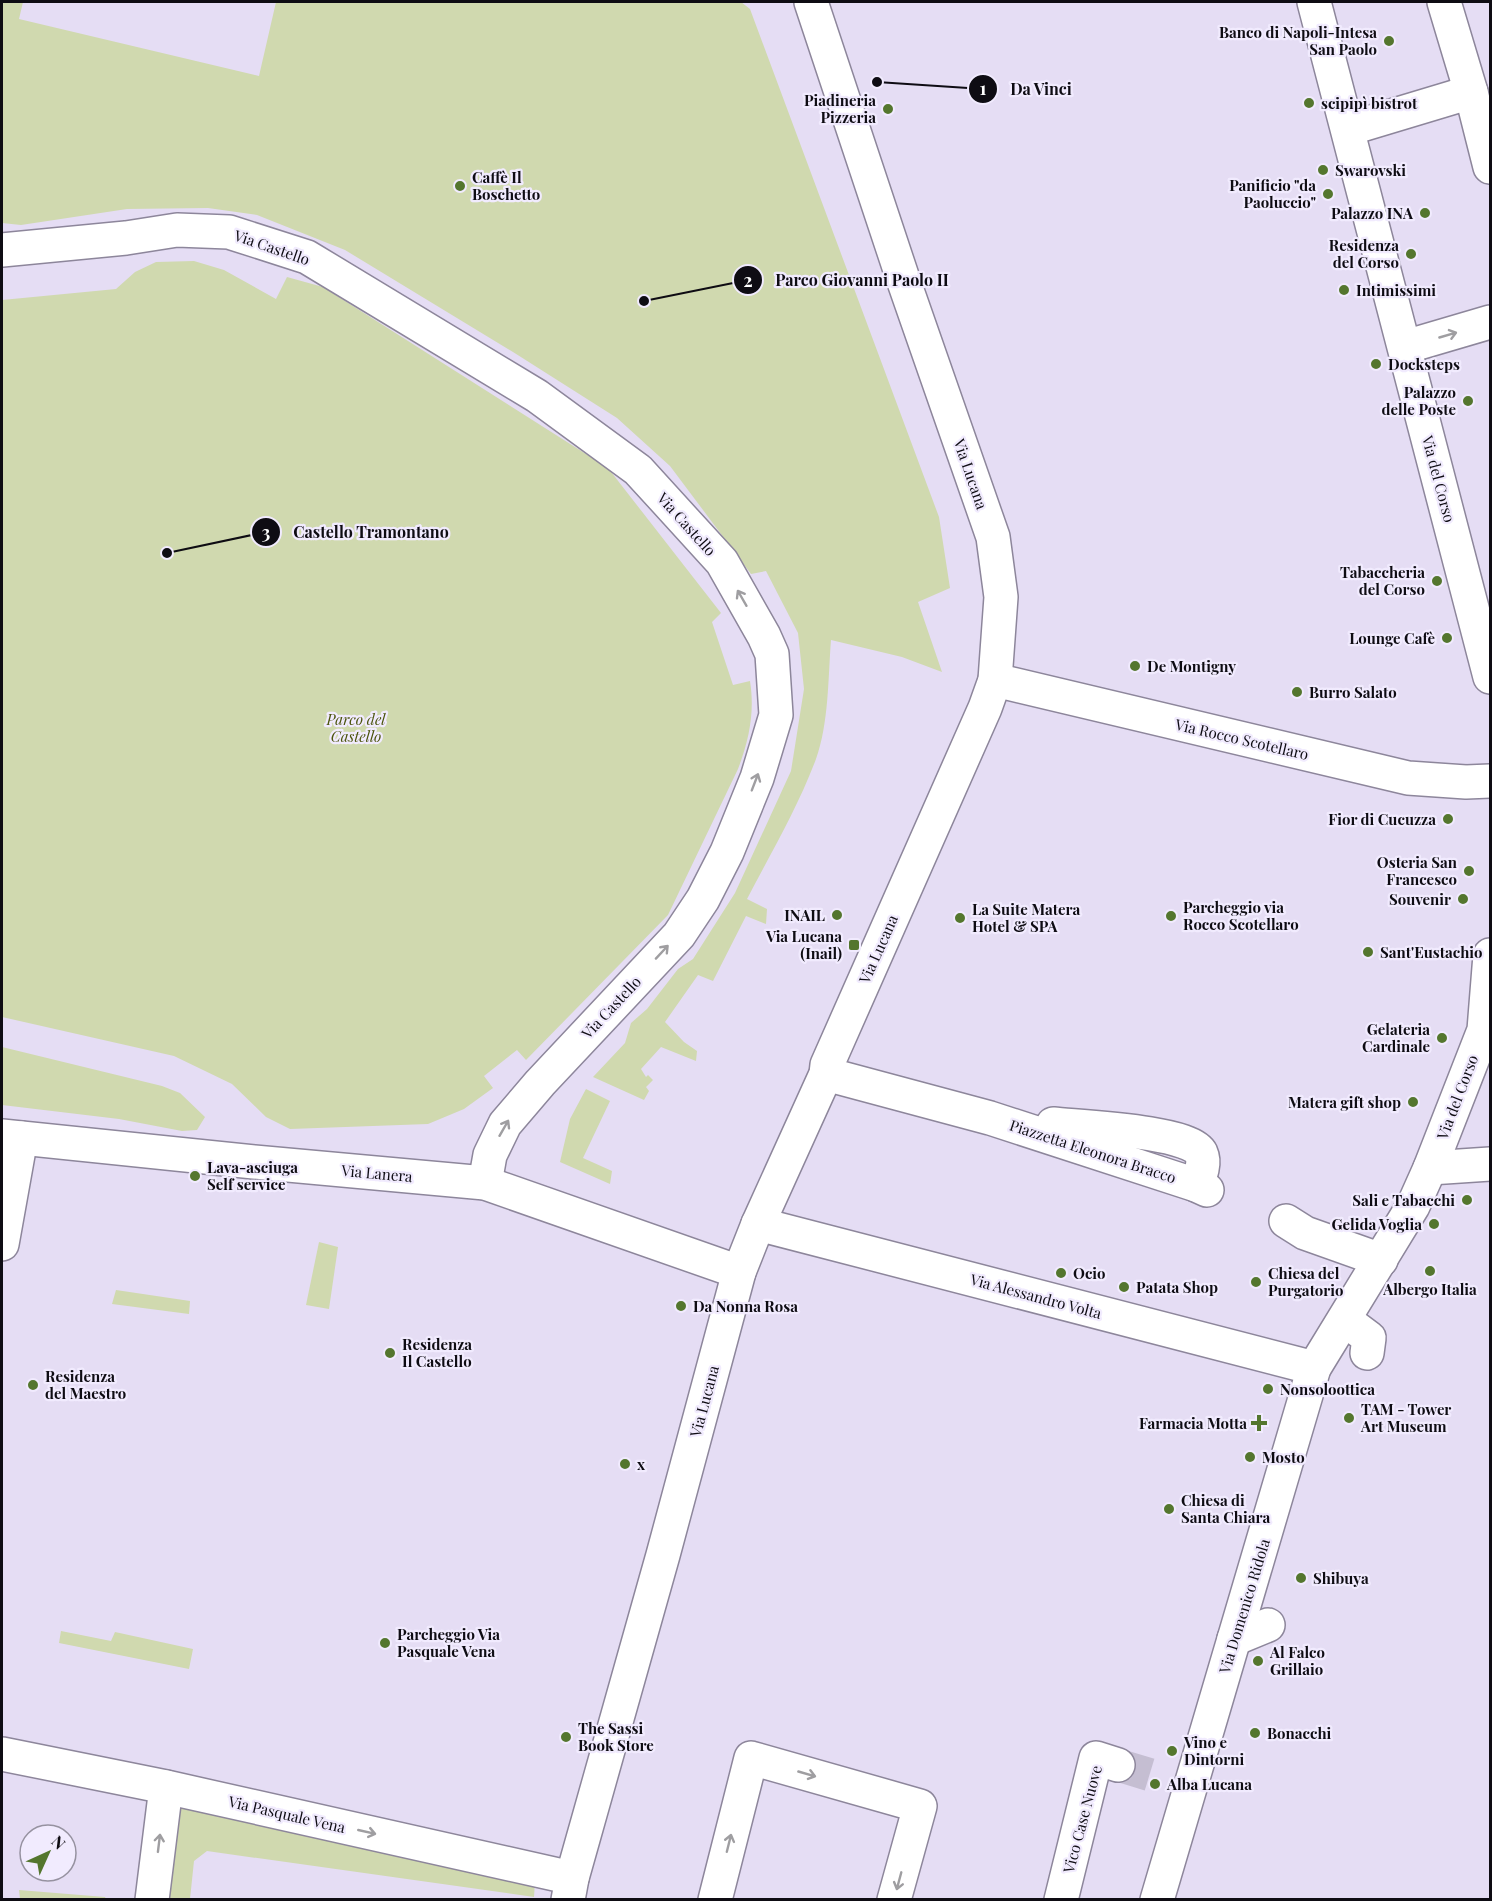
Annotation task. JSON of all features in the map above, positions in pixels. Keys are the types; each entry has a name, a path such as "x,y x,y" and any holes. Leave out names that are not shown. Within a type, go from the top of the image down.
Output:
{"street":[{"name":"Via Lucana","path":"570,1888 660,1567 739,1272 758,1224 826,1074 827,1065 985,708 995,680 1001,597 993,537 903,279 811,2"},
{"name":"Via del Corso","path":"1314,2 1491,677"},
{"path":"1444,2 1491,167"},
{"path":"1348,129 1471,92"},
{"name":"Via Castello","path":"2,250 126,238 177,230 229,232 307,257 537,396 638,470 722,562 764,636 772,654 776,715 757,778 722,862 703,899 679,935 540,1083 505,1124 490,1155 486,1183"},
{"path":"1405,347 1491,322"},
{"name":"Via Rocco Scotellaro","path":"995,680 1408,778 1466,782 1491,781"},
{"name":"Via del Corso","path":"1430,1168 1484,1030 1491,955"},
{"name":"Piazzetta Eleonora Bracco","path":"826,1074 990,1118 1202,1188"},
{"path":"2,1245 11,1137"},
{"name":"Via Lanera","path":"11,1137 486,1183 739,1272"},
{"path":"1430,1168 1491,1164"},
{"name":"Via Domenico Ridola","path":"1157,1899 1177,1783 1234,1639 1314,1368 1413,1206 1430,1168"},
{"path":"1286,1221 1305,1233 1381,1260"},
{"name":"Via Alessandro Volta","path":"758,1224 1314,1368"},
{"path":"1345,1320 1369,1338 1367,1353"},
{"path":"1234,1639 1268,1625"},
{"name":"Via Pasquale Vena","path":"2,1754 166,1787 570,1888"},
{"path":"715,1899 751,1758 920,1806 894,1899"},
{"name":"Vico Case Nuove","path":"1061,1899 1096,1758 1118,1765"},
{"path":"152,1899 166,1787"}],"green space":[{"path":"2,2 23,2 19,19 259,76 276,2 741,2 750,9 939,517 950,588 918,602 942,672 902,657 831,640 826,716 816,759 793,812 747,899 767,909 766,924 746,916 713,981 698,975 665,1022 684,1042 697,1051 696,1061 661,1047 641,1069 646,1077 648,1075 653,1080 646,1087 649,1091 644,1100 593,1077 625,1043 631,1023 647,1009 678,969 693,959 735,893 791,771 804,689 798,633 766,571 751,574 670,466 617,418 345,250 257,215 208,208 127,209 21,225 2,223"},
{"name":"Parco del Castello","path":"194,261 224,270 276,299 287,277 323,287 608,468 721,613 712,622 733,685 750,681 751,715 742,758 668,915 526,1060 517,1050 484,1076 493,1088 464,1109 428,1124 290,1129 266,1117 232,1084 174,1056 2,1017 2,300 116,289 135,272 156,262"},
{"path":"2,1047 162,1086 180,1093 205,1117 197,1130 182,1131 119,1119 2,1105"},
{"path":"586,1089 610,1101 583,1158 612,1171 610,1184 560,1162 570,1119"},
{"path":"319,1242 338,1247 329,1309 306,1305"},
{"path":"116,1290 190,1301 189,1314 112,1304"},
{"path":"61,1631 111,1641 115,1632 193,1649 189,1669 59,1643"},
{"path":"177,1806 535,1882 534,1897 207,1851 194,1861 190,1899 169,1900"},
{"path":"19,1890 105,1897 106,1899 20,1899"}],"tunnel":[{"path":"1118,1765 1164,1779"}],"place":[{"name":"Banco di Napoli-Intesa San Paolo","path":"1389,41"},
{"name":"Da Vinci","path":"877,82"},
{"name":"scipipì bistrot","path":"1309,103"},
{"name":"Piadineria Pizzeria","path":"888,109"},
{"name":"Swarovski","path":"1323,170"},
{"name":"Caffè Il Boschetto","path":"460,186"},
{"name":"Panificio \"da Paoluccio\"","path":"1328,194"},
{"name":"Palazzo INA","path":"1425,213"},
{"name":"Residenza del Corso","path":"1411,254"},
{"name":"Intimissimi","path":"1344,290"},
{"name":"Parco Giovanni Paolo II","path":"644,301"},
{"name":"Docksteps","path":"1376,364"},
{"name":"Palazzo delle Poste","path":"1468,401"},
{"name":"Castello Tramontano","path":"167,553"},
{"name":"Tabaccheria del Corso","path":"1437,581"},
{"name":"Lounge Cafè","path":"1447,638"},
{"name":"De Montigny","path":"1135,666"},
{"name":"Burro Salato","path":"1297,692"},
{"name":"Fior di Cucuzza","path":"1448,819"},
{"name":"Osteria San Francesco","path":"1469,871"},
{"name":"Souvenir","path":"1463,899"},
{"name":"INAIL","path":"837,915"},
{"name":"Parcheggio via Rocco Scotellaro","path":"1171,916"},
{"name":"La Suite Matera Hotel & SPA","path":"960,918"},
{"name":"Via Lucana (Inail)","path":"854,945"},
{"name":"Sant'Eustachio","path":"1368,952"},
{"name":"Gelateria Cardinale","path":"1442,1038"},
{"name":"Matera gift shop","path":"1413,1102"},
{"name":"Lava-asciuga Self service","path":"195,1176"},
{"name":"Sali e Tabacchi","path":"1467,1200"},
{"name":"Gelida Voglia","path":"1434,1224"},
{"name":"Albergo Italia","path":"1430,1271"},
{"name":"Ocio","path":"1061,1273"},
{"name":"Chiesa del Purgatorio","path":"1256,1282"},
{"name":"Patata Shop","path":"1124,1287"},
{"name":"Da Nonna Rosa","path":"681,1306"},
{"name":"Residenza Il Castello","path":"390,1353"},
{"name":"Residenza del Maestro","path":"33,1385"},
{"name":"Nonsoloottica","path":"1268,1389"},
{"name":"TAM - Tower Art Museum","path":"1349,1418"},
{"name":"Farmacia Motta","path":"1259,1423"},
{"name":"Mosto","path":"1250,1457"},
{"name":"x","path":"625,1464"},
{"name":"Chiesa di Santa Chiara","path":"1169,1509"},
{"name":"Shibuya","path":"1301,1578"},
{"name":"Parcheggio Via Pasquale Vena","path":"385,1643"},
{"name":"Al Falco Grillaio","path":"1258,1661"},
{"name":"Bonacchi","path":"1255,1733"},
{"name":"The Sassi Book Store","path":"566,1737"},
{"name":"Vino e Dintorni","path":"1172,1751"},
{"name":"Alba Lucana","path":"1155,1784"}]}
